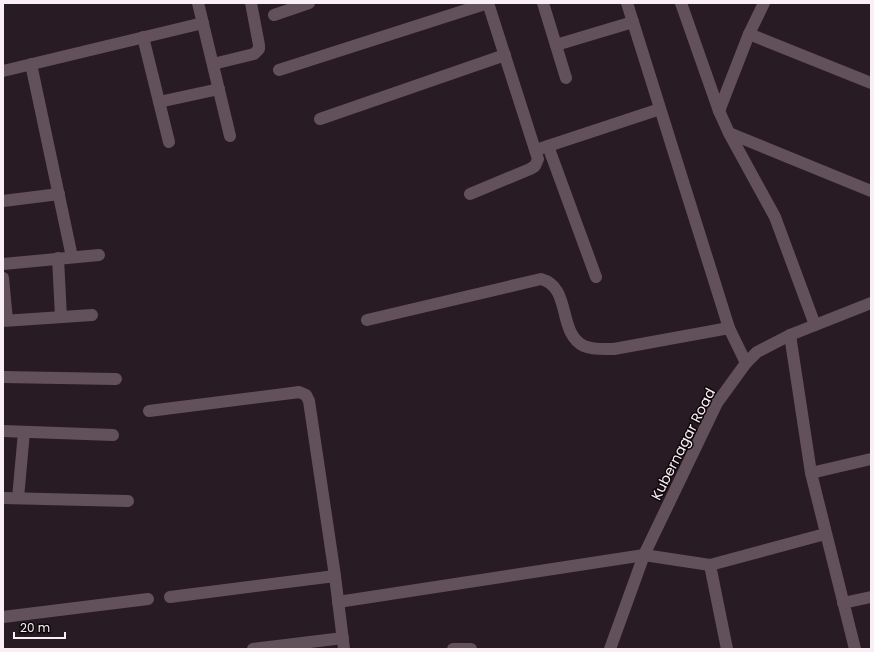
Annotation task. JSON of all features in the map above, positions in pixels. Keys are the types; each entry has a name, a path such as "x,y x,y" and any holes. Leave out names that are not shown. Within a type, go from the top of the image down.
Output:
{"street":[{"path":"198,3 230,136"},
{"path":"213,64 254,54 259,49 251,3"},
{"path":"274,15 309,3"},
{"path":"279,70 488,3 536,150 537,162 535,166 530,169 470,194"},
{"path":"543,3 566,78"},
{"path":"628,3 730,328 746,363"},
{"path":"680,3 719,111 729,133 775,218 815,325"},
{"path":"719,111 749,34 764,3"},
{"path":"556,45 633,22"},
{"path":"3,71 202,23"},
{"path":"749,34 871,83"},
{"path":"143,38 169,142"},
{"path":"320,119 505,55"},
{"path":"31,64 72,257"},
{"path":"159,102 219,89"},
{"path":"536,150 660,108"},
{"path":"729,133 871,191"},
{"path":"548,146 596,277"},
{"path":"3,201 59,194"},
{"path":"3,264 99,255"},
{"path":"58,258 62,317"},
{"path":"3,278 5,321 92,314"},
{"path":"367,320 541,279 554,285 558,292 571,334 577,342 584,347 614,349 730,328"},
{"name":"Kubernagar Road","path":"610,649 644,555 717,403 746,363 757,352 790,335 871,303"},
{"path":"790,335 811,474 855,649"},
{"path":"3,377 116,379"},
{"path":"149,411 299,392 306,395 309,401 335,576 343,644 253,649"},
{"path":"3,431 113,435"},
{"path":"18,498 24,432"},
{"path":"811,474 871,459"},
{"path":"3,498 128,501"},
{"path":"338,602 644,555 710,565 825,534"},
{"path":"710,565 727,649"},
{"path":"170,597 335,576"},
{"path":"843,603 871,597"},
{"path":"3,616 148,599"},
{"path":"453,649 471,649"}]}
